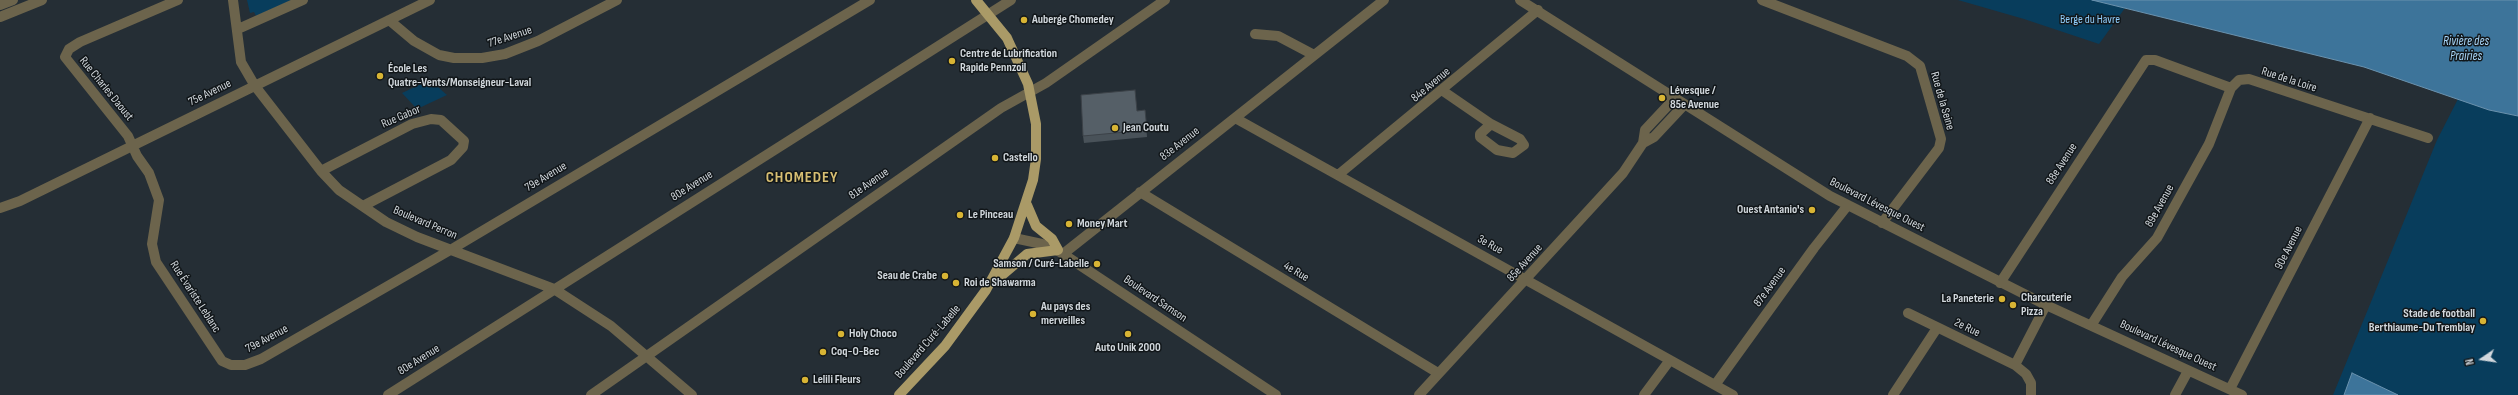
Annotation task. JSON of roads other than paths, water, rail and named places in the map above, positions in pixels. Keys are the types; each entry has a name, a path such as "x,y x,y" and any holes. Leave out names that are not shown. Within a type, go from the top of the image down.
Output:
{"main road":[{"name":"Boulevard Curé-Labelle","path":"899,395 946,346 988,287 1014,238 1034,176 1036,124 1030,91 1013,48 976,0"},
{"path":"1026,204 1036,226 1052,239 1061,252"},
{"path":"988,287 1027,254 1036,251 1061,252"}],"street":[{"path":"0,5 13,0"},
{"path":"0,17 42,0"},
{"name":"Rue Charles Daoust","path":"132,146 128,136 66,60 65,54 80,42 178,0"},
{"name":"Boulevard Perron","path":"233,0 238,29 241,62 255,86 321,171 339,190 386,222 417,237 452,249 554,289 610,326 692,395"},
{"path":"238,29 303,0"},
{"name":"75e Avenue","path":"0,208 20,201 430,0"},
{"name":"77e Avenue","path":"389,20 414,41 439,55 454,58 482,58 505,54 538,41 617,0"},
{"name":"79e Avenue","path":"231,365 245,365 261,359 452,249 870,0"},
{"name":"80e Avenue","path":"388,395 1011,0"},
{"name":"81e Avenue","path":"591,395 932,156 1030,91 1046,83 1165,0"},
{"name":"83e Avenue","path":"1061,252 1140,192 1384,0"},
{"name":"Boulevard Lévesque Ouest","path":"1520,0 1538,10 1674,99 1796,176 1848,205 2000,283 2046,305 2092,324 2188,371 2242,395"},
{"name":"Rue de la Seine","path":"1762,0 1907,56 1920,66 1941,139 1939,148 1882,223"},
{"name":"84e Avenue","path":"1338,176 1443,91 1538,10"},
{"path":"1255,34 1278,36 1314,55"},
{"name":"88e Avenue","path":"2000,283 2146,60 2155,60 2231,88"},
{"name":"Rue de la Loire","path":"2231,88 2239,80 2249,79 2428,138"},
{"name":"89e Avenue","path":"2092,324 2122,277 2157,238 2209,144 2231,88"},
{"path":"1443,91 1491,124"},
{"name":"85e Avenue","path":"1420,395 1623,173 1643,143 1645,130 1674,99"},
{"name":"85e Avenue","path":"1643,143 1654,137 1684,105"},
{"name":"3e Rue","path":"1234,118 1733,395"},
{"name":"90e Avenue","path":"2230,389 2246,361 2370,118"},
{"name":"Rue Gabor","path":"321,171 412,124 431,119 441,120 464,141 463,147 451,160 364,206"},
{"name":"Rue Évariste Leblanc","path":"132,146 156,188 159,200 152,244 156,262 222,362 231,365"},
{"name":"4e Rue","path":"1140,192 1438,374"},
{"name":"87e Avenue","path":"1715,385 1814,248 1848,205"},
{"name":"Boulevard Samson","path":"1014,238 1042,244 1061,252 1276,395"},
{"path":"2031,395 2032,383 2026,374 2015,365 2046,305"},
{"name":"2e Rue","path":"1908,313 2015,365"},
{"path":"1893,395 1937,328"},
{"path":"1644,395 1670,360"},
{"path":"2175,395 2188,371"}],"water":[{"name":"Rivière des Prairies","path":"2092,0 2518,0 2518,116 2489,110 2364,67"},
{"path":"2352,373 2398,395 2344,395"}],"place":[{"name":"Auberge Chomedey","path":"1024,20"},
{"name":"Centre de Lubrification Rapide Pennzoil","path":"952,61"},
{"name":"École Les Quatre-Vents/Monseigneur-Laval","path":"380,76"},
{"name":"Lévesque / 85e Avenue","path":"1662,98"},
{"name":"Jean Coutu","path":"1115,128"},
{"name":"Castello","path":"995,158"},
{"name":"Ouest Antanio's","path":"1812,210"},
{"name":"Le Pinceau","path":"960,215"},
{"name":"Money Mart","path":"1069,224"},
{"name":"Samson / Curé-Labelle","path":"1097,264"},
{"name":"Seau de Crabe","path":"945,276"},
{"name":"Roi de Shawarma","path":"956,283"},
{"name":"La Paneterie","path":"2002,299"},
{"name":"Charcuterie Pizza","path":"2013,305"},
{"name":"Au pays des merveilles","path":"1033,314"},
{"name":"Stade de football Berthiaume-Du Tremblay","path":"2483,321"},
{"name":"Holy Choco","path":"841,334"},
{"name":"Auto Unik 2000","path":"1128,334"},
{"name":"Coq-O-Bec","path":"823,352"},
{"name":"Lelili Fleurs","path":"805,380"}],"district":[{"name":"CHOMEDEY","path":"802,178"}],"park label":[{"name":"Berge du Havre","path":"2090,20"}]}
